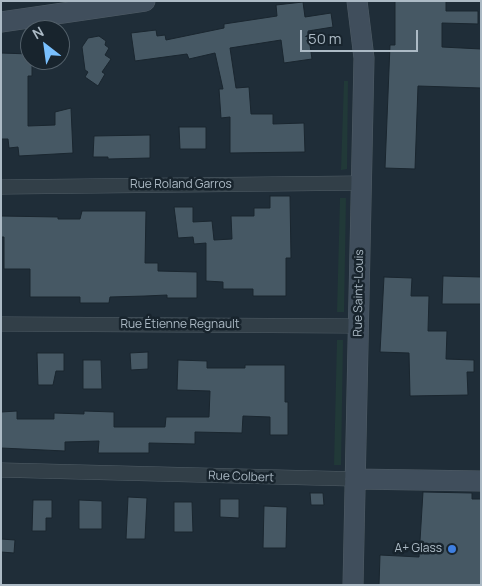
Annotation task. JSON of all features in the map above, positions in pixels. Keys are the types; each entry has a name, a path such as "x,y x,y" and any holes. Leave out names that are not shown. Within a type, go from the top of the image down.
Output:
{"street":[{"path":"1,22 48,8 145,1"},
{"name":"Rue Saint-Louis","path":"352,585 356,479 364,58 357,1"},
{"name":"Rue Roland Garros","path":"1,187 362,183"},
{"name":"Rue Étienne Regnault","path":"1,324 358,326"},
{"name":"Rue Colbert","path":"1,470 481,481"}],"green space":[{"path":"344,81 348,81 347,169 341,170"},
{"path":"340,198 346,198 344,312 337,312"},
{"path":"337,340 343,340 341,465 334,465"}],"building":[{"path":"395,1 446,1 446,11 478,11 478,24 442,23 442,47 481,49 481,88 418,86 415,169 385,168 390,45 395,45"},
{"path":"303,2 305,17 331,13 333,27 308,31 312,59 284,63 281,40 230,48 236,88 249,87 251,114 273,114 273,124 304,123 305,152 230,153 230,117 221,118 219,89 223,89 215,53 189,59 187,54 135,61 131,33 156,30 157,36 165,35 166,40 224,28 224,24 277,16 276,5"},
{"path":"99,36 106,41 105,45 109,48 105,55 111,59 102,72 105,74 98,86 85,77 88,72 85,70 82,47 88,38"},
{"path":"1,53 20,54 20,70 32,70 32,76 28,76 28,126 55,125 55,112 71,108 73,153 19,156 18,147 9,148 8,139 1,139"},
{"path":"179,127 206,127 206,149 180,149"},
{"path":"150,135 150,158 108,159 108,157 93,157 94,136"},
{"path":"270,196 290,196 291,258 286,258 286,296 253,296 253,289 223,289 223,282 206,281 206,243 194,244 193,237 178,238 174,207 193,207 193,222 212,221 214,240 232,239 231,216 254,216 254,208 270,208"},
{"path":"82,211 146,211 145,263 158,263 158,271 197,272 197,298 167,298 167,295 110,297 109,303 80,303 80,297 30,297 30,269 4,269 4,237 1,237 1,216 80,219"},
{"path":"443,276 481,277 481,304 442,304"},
{"path":"384,277 412,278 411,296 429,296 428,331 447,331 446,359 474,360 474,372 467,372 468,395 410,396 409,353 380,352"},
{"path":"148,352 148,369 131,370 130,353"},
{"path":"37,353 64,353 64,371 56,371 53,385 38,385"},
{"path":"83,360 101,360 102,389 83,389"},
{"path":"178,360 207,361 207,368 245,368 245,365 285,365 285,402 288,402 288,435 270,435 270,417 243,416 242,433 195,432 195,444 149,443 149,453 98,453 99,441 65,442 65,451 1,448 1,412 17,411 17,419 54,419 54,413 114,412 114,427 165,427 166,417 209,417 210,391 177,390"},
{"path":"423,492 472,493 472,499 481,499 481,585 379,585 380,555 419,557"},
{"path":"310,493 323,493 324,505 311,505"},
{"path":"128,497 147,498 145,539 126,539"},
{"path":"220,499 239,499 239,518 220,517"},
{"path":"33,500 52,500 52,518 46,518 46,531 32,531"},
{"path":"79,500 102,501 102,529 79,529"},
{"path":"174,502 192,502 193,532 174,532"},
{"path":"264,506 287,507 286,548 263,548"},
{"path":"1,539 15,540 14,553 1,552"}],"place":[{"name":"A+ Glass","path":"452,549"}]}
